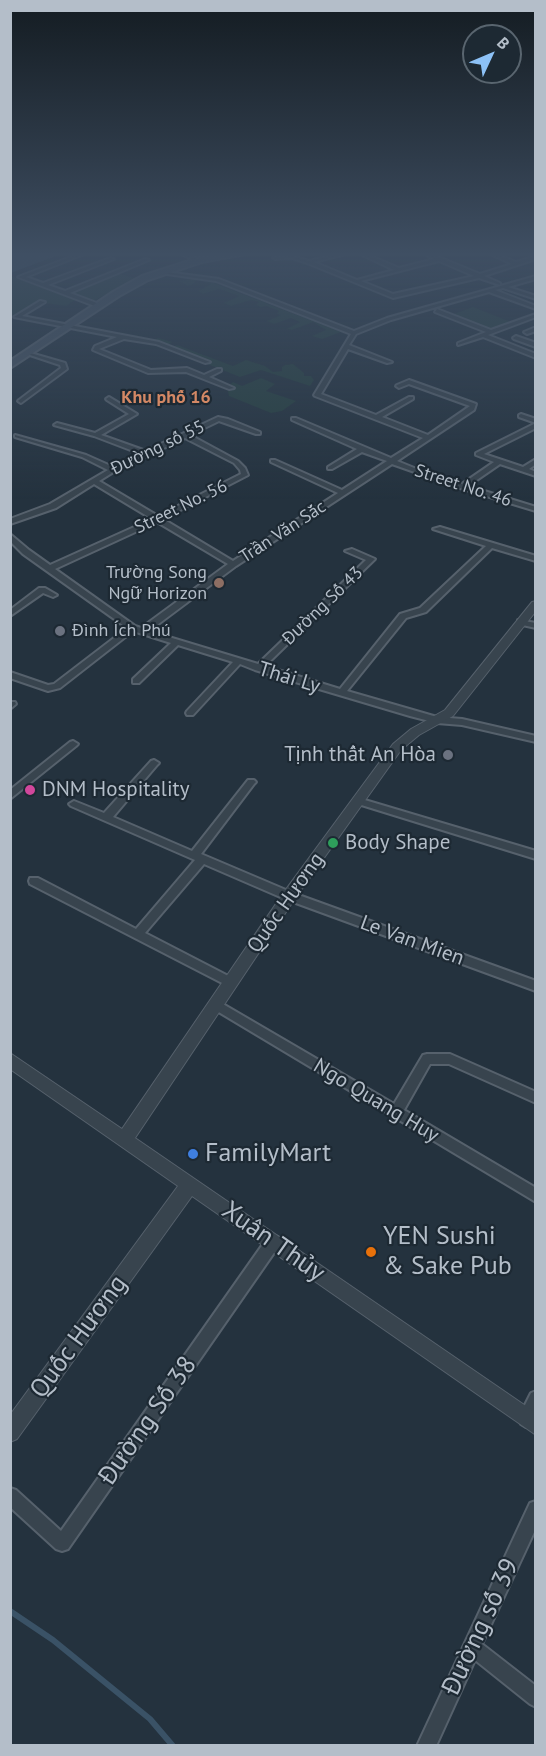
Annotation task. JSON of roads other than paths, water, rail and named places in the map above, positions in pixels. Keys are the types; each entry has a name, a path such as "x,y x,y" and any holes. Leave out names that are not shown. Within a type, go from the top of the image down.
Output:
{"main road":[{"path":"10,365 55,335"}],"street":[{"path":"118,335 124,336 157,343 207,362 188,370 150,372 96,350 97,347 124,336"},
{"path":"353,335 317,395 427,437"},
{"path":"460,344 483,335 536,356"},
{"path":"516,338 536,345"},
{"path":"346,346 389,362"},
{"path":"21,401 64,369 63,364 29,353"},
{"path":"188,370 231,388"},
{"path":"205,377 219,370"},
{"name":"Trần Văn Sắc","path":"143,631 233,564 391,462 474,405 410,382 399,386"},
{"path":"376,418 411,398"},
{"name":"Đường số 55","path":"96,435 134,414 109,399"},
{"path":"521,416 536,423"},
{"name":"Đường số 55","path":"10,522 53,506 113,470 218,419 258,433"},
{"name":"Street No. 46","path":"294,419 391,462 462,487 536,509"},
{"path":"536,423 478,454 536,474"},
{"path":"57,425 96,435 147,454"},
{"name":"Street No. 56","path":"48,569 158,519 245,475 236,462 185,435"},
{"path":"17,436 84,456 113,470"},
{"path":"330,468 362,449"},
{"path":"273,461 343,493"},
{"path":"462,487 499,461"},
{"path":"523,470 536,461"},
{"path":"93,481 233,564"},
{"path":"437,529 536,559"},
{"name":"Thái Ly","path":"10,536 48,569 128,625 143,631 258,669 437,720 462,722 536,739"},
{"path":"341,693 403,616 423,610 490,546"},
{"name":"Đường Số 43","path":"258,669 371,559 349,551"},
{"path":"10,614 42,590 53,595"},
{"name":"Quốc Hương","path":"126,1139 289,896 397,747 415,732 449,713 536,604"},
{"path":"521,622 536,626"},
{"path":"10,675 48,688 57,686 128,625"},
{"path":"136,681 176,642"},
{"path":"190,713 237,662"},
{"path":"10,796 73,744"},
{"path":"106,818 154,763"},
{"path":"138,934 198,857 251,782"},
{"path":"358,801 536,855"},
{"name":"Le Van Mien","path":"74,804 289,896 536,986"},
{"path":"34,881 230,982"},
{"name":"Ngo Quang Huy","path":"216,1005 536,1196"},
{"path":"396,1112 427,1059 450,1059 536,1098"},
{"name":"Xuân Thủy","path":"10,1060 531,1422"},
{"name":"Quốc Hương","path":"10,1432 190,1184"},
{"name":"Đường Số 38","path":"10,1496 62,1543 273,1242"},
{"path":"531,1422 536,1398"},
{"name":"Đường số 39","path":"426,1746 536,1509"},
{"path":"472,1647 536,1698"}],"waterway":[{"path":"10,1611 53,1640 150,1719 173,1746"}],"place":[{"name":"Trường Song Ngữ Horizon","path":"219,583"},
{"name":"Đình Ích Phú","path":"60,631"},
{"name":"Tịnh thất An Hòa","path":"448,755"},
{"name":"DNM Hospitality","path":"30,790"},
{"name":"Body Shape","path":"333,843"},
{"name":"FamilyMart","path":"193,1154"},
{"name":"YEN Sushi & Sake Pub","path":"371,1252"}],"district":[{"name":"Khu phố 16","path":"166,398"}]}
